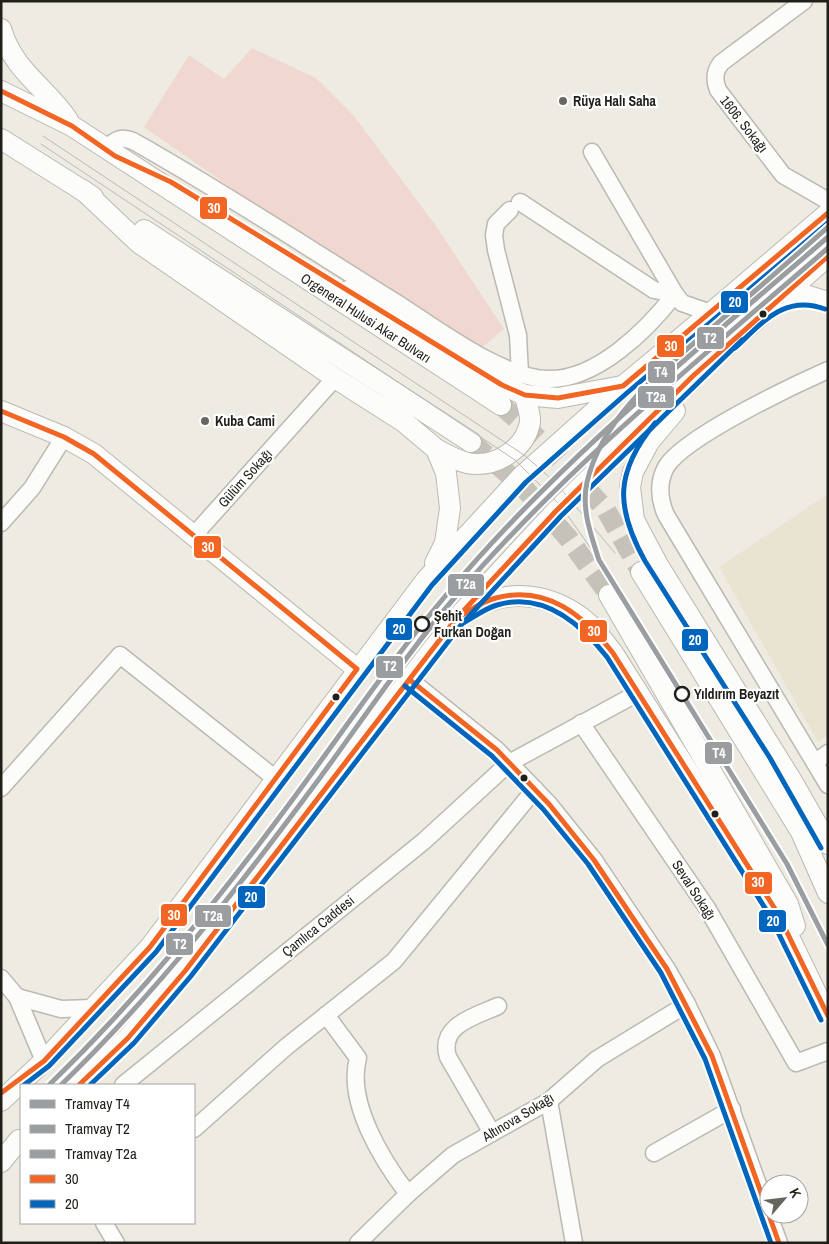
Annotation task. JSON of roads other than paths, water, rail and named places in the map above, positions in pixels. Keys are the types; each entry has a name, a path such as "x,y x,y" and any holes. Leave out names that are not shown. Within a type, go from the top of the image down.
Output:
{"main road":[{"path":"1,29 4,38 28,77 60,109 72,126"},
{"name":"Orgeneral Hulusi Akar Bulvarı","path":"1,92 72,126 501,405"},
{"path":"1,139 83,190 471,442"},
{"path":"1,144 22,153"},
{"path":"111,153 171,182 493,380 525,396 558,398 623,386"},
{"path":"83,190 139,243 335,378 404,422 436,449 452,457 476,464 502,459 522,441 530,422 525,396"},
{"path":"1,1100 41,1064 150,947 357,669 426,580 521,477 623,386 828,213"},
{"path":"80,1084 128,1038 185,971 455,620 556,511 694,375 828,256"},
{"path":"778,301 805,295 828,302"},
{"path":"694,375 686,399 640,456 630,487 634,520 658,565 792,781 828,844"},
{"path":"1,411 64,437 94,454 195,534 357,669"},
{"path":"426,580 445,543 450,508 446,473 436,449"},
{"path":"640,572 801,832 828,893"},
{"path":"455,620 483,602 516,594 549,599 570,609 590,624 613,653 777,912 825,1010"},
{"path":"609,595 788,904 825,1010"},
{"path":"1,1093 41,1064"},
{"path":"1,1156 20,1140"},
{"path":"1,1162 20,1140"}],"street":[{"name":"1606. Sokağı","path":"804,1 721,63 715,76 715,83 718,90 783,175 828,201"},
{"path":"111,153 112,142 125,138 143,146 266,220 462,344 520,374 547,379 561,378 595,364 640,334 675,294"},
{"path":"592,152 675,294 682,303 711,313"},
{"path":"520,374 520,347 494,235 496,224 515,206 654,290 675,294"},
{"path":"828,370 740,414 676,455 663,473 660,489 666,515 822,758 828,785"},
{"name":"Gülüm Sokağı","path":"195,534 335,378"},
{"path":"1,523 32,488 64,437"},
{"path":"1,788 120,655 276,780"},
{"path":"410,680 467,725 535,789 594,860 667,968 712,1056 779,1243"},
{"name":"Çamlıca Caddesi","path":"124,1084 424,841 509,763 638,693"},
{"name":"Seval Sokağı","path":"581,723 707,908 796,1063 828,1051"},
{"path":"195,1128 326,1015 394,961 535,789"},
{"path":"7,990 61,1010 93,1008"},
{"path":"7,990 41,1064"},
{"name":"Altınova Sokağı","path":"361,1242 408,1194 453,1155 549,1101 597,1058 687,1004"},
{"path":"492,1133 448,1057 445,1044 454,1027 498,1006"},
{"path":"326,1015 358,1058 354,1077 366,1122 385,1162 408,1194"},
{"path":"549,1101 574,1243"},
{"path":"654,1152 732,1109"},
{"path":"105,1224 116,1243"}],"tunnel":[{"path":"501,405 556,455 606,510 641,572"},
{"path":"471,442 523,487 569,539 609,595"}],"tram line":[{"path":"43,136 524,455 555,482 615,553"},
{"path":"41,144 515,460 561,506 599,560"},
{"name":"T4","path":"828,227 641,391 623,411 608,433 596,456 585,492 588,522 599,560 787,864 828,945"},
{"name":"T2","path":"50,1084 114,1018 176,949 262,840 426,619 490,545 582,452 630,408 828,237"},
{"name":"T2a","path":"62,1084 131,1013 228,898 336,756 420,640 499,548 543,502 636,415 828,248"}],"place":[{"name":"Rüya Halı Saha","path":"563,101"},
{"name":"Kuba Cami","path":"205,421"},
{"name":"Şehit Furkan Doğan","path":"422,624"},
{"name":"Yıldırım Beyazıt","path":"682,694"}]}
